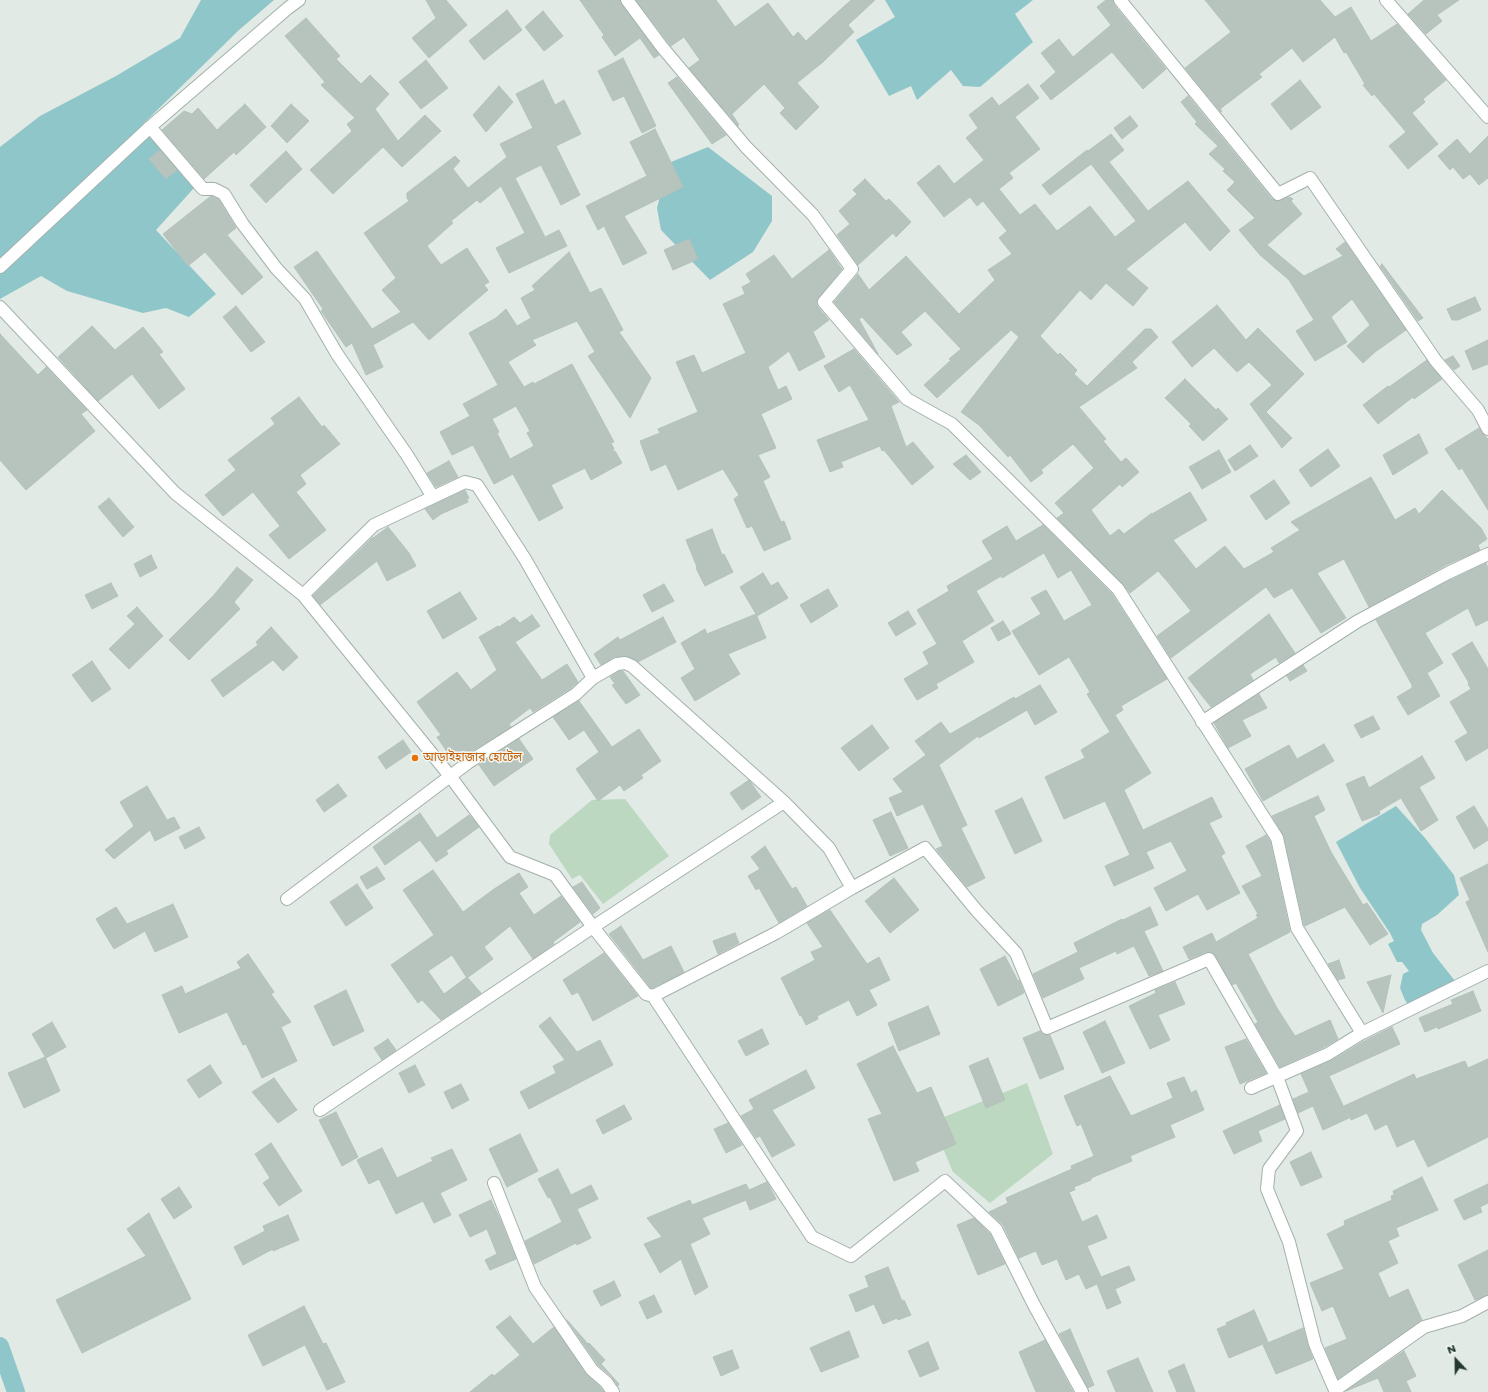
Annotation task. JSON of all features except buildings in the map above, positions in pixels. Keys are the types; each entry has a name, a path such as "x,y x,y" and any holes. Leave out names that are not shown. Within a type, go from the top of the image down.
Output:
{"street":[{"path":"0,266 150,127 299,0"},
{"path":"627,0 662,47 746,147 813,215 852,269 824,302 907,399 952,424 1118,589 1277,838 1297,928 1362,1033"},
{"path":"1120,0 1278,194 1310,178 1436,361 1478,410 1488,429"},
{"path":"1386,0 1488,117"},
{"path":"150,127 203,189 214,189 224,194 242,223 276,268 305,299 337,354 407,455 433,497"},
{"path":"0,307 175,493 303,594 450,776 510,857 555,875 593,927 646,994 653,996 812,1237 851,1256 945,1181 996,1229 1034,1305 1082,1392"},
{"path":"303,594 374,525 465,482 477,485 525,559 593,678"},
{"path":"1202,722 1358,621 1488,554"},
{"path":"287,899 469,762 576,694 593,678 617,664 625,663 632,666 784,802 829,848 852,888"},
{"path":"320,1110 593,927 784,802"},
{"path":"653,996 776,932 852,888 926,848 977,911 1016,953 1047,1028 1209,959 1277,1077 1297,1130 1268,1169 1267,1189 1289,1242 1315,1344 1335,1390 1424,1327 1462,1316 1488,1302"},
{"path":"1251,1088 1328,1054 1362,1033 1488,971"},
{"path":"494,1183 534,1287 592,1370 606,1382 613,1392"}],"green space":[{"path":"625,799 669,856 603,904 580,875 572,879 549,844 550,835 592,800"},
{"path":"1027,1083 1053,1154 990,1203 953,1172 932,1122"}],"water":[{"path":"201,0 274,0 239,30 143,124 194,188 156,230 216,294 189,317 166,308 143,313 67,291 41,276 0,299 0,147 40,116 116,76 180,38"},
{"path":"885,0 1033,0 1015,14 1033,42 980,87 963,86 951,70 917,100 911,86 889,96 856,40 895,17"},
{"path":"708,147 772,196 772,221 753,252 710,280 661,230 657,208 671,162"},
{"path":"1396,806 1425,838 1454,875 1459,895 1437,915 1422,924 1421,930 1433,953 1455,981 1409,1006 1400,988 1403,974 1409,971 1402,962 1397,962 1388,944 1394,941 1390,933 1360,888 1336,842"}],"waterway":[{"path":"0,1346 16,1392"}],"place":[{"name":"আড়াইহাজার হোটেল","path":"415,758"}]}
